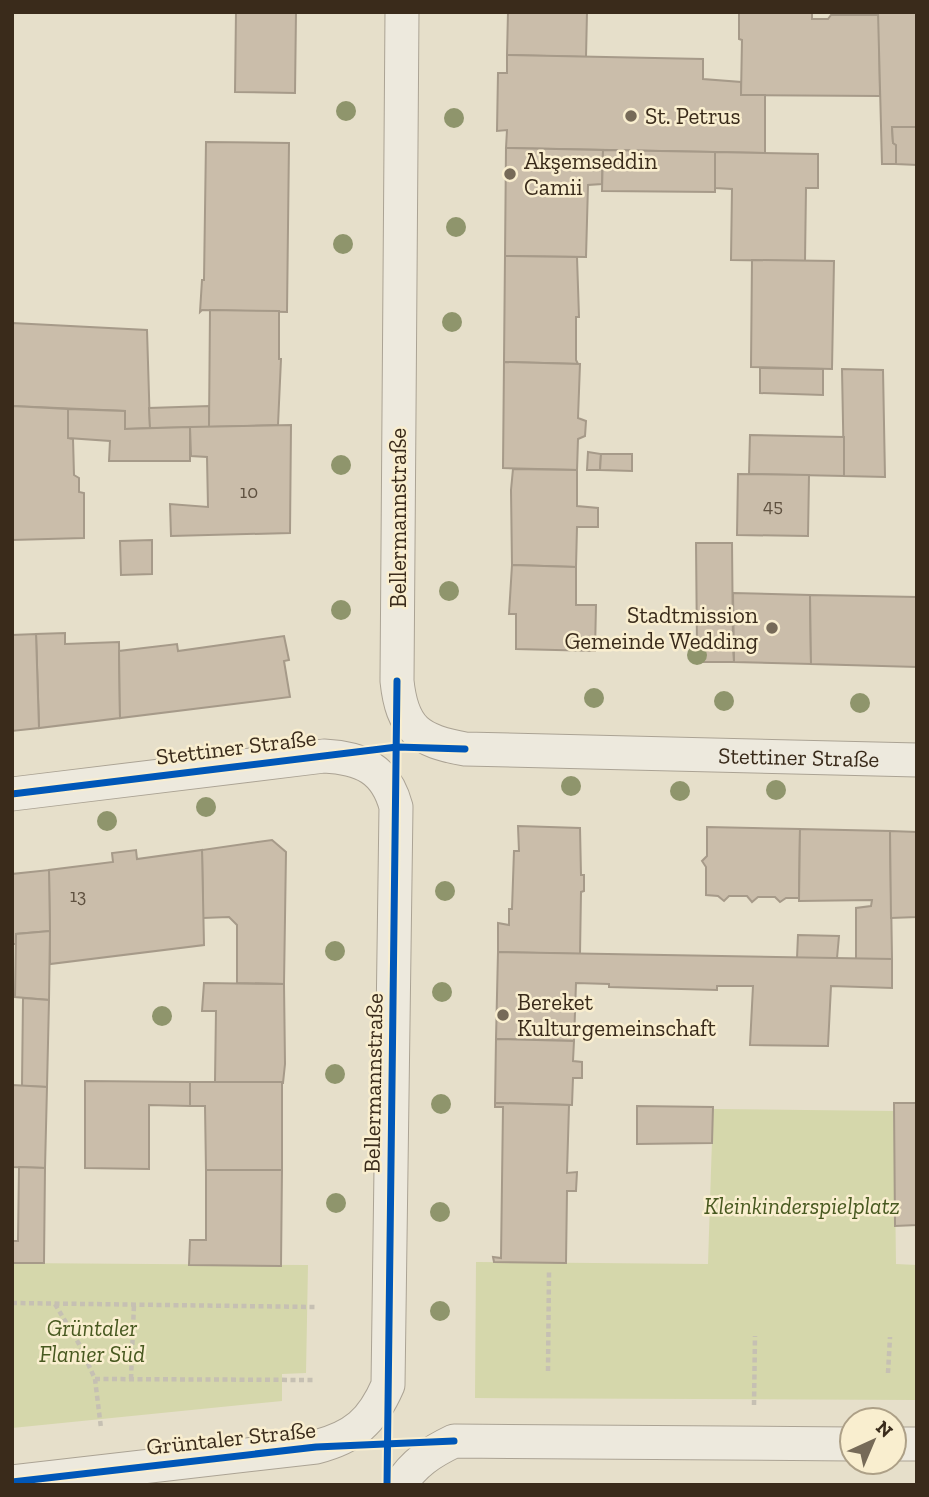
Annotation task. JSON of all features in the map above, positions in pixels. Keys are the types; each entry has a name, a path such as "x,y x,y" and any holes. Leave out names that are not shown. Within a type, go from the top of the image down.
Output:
{"street":[{"name":"Bellermannstraße","path":"402,12 397,681 402,711 412,728 428,740 465,749"},
{"name":"Stettiner Straße","path":"465,749 917,760"},
{"name":"Stettiner Straße","path":"12,794 324,756 342,757 364,763 387,785 396,807"},
{"name":"Bellermannstraße","path":"388,1385 396,807"},
{"name":"Grüntaler Straße","path":"12,1482 316,1447 348,1436 361,1426 372,1415 388,1385"},
{"path":"400,1485 418,1462 432,1451 454,1441 838,1444"}],"path":[{"path":"548,1371 549,1272"},
{"path":"12,1303 315,1307"},
{"path":"54,1303 79,1344 95,1379 101,1428"},
{"path":"131,1379 134,1304"},
{"path":"754,1444 755,1336"},
{"path":"888,1373 890,1337"},
{"path":"95,1379 314,1380"}],"green space":[{"name":"Kleinkinderspielplatz","path":"713,1109 894,1111 896,1264 917,1265 917,1400 475,1398 476,1262 708,1264"},
{"name":"Grüntaler Flanier Süd","path":"12,1263 308,1265 306,1373 282,1374 282,1401 12,1428"}],"building":[{"path":"236,12 296,12 295,93 235,92"},
{"path":"508,12 587,12 586,57 507,55"},
{"path":"739,12 812,12 812,19 828,19 831,15 879,15 880,96 741,95 742,40 739,39"},
{"path":"878,12 917,12 917,127 892,127 896,164 882,164"},
{"name":"St. Petrus","path":"507,55 703,59 703,79 741,82 741,95 765,95 765,153 506,148 507,130 497,131 498,73 507,73"},
{"path":"892,127 917,127 917,165 896,164"},
{"path":"206,142 289,143 287,312 200,312 204,280"},
{"path":"506,148 603,150 602,184 588,185 586,257 505,256"},
{"path":"603,150 715,152 715,192 602,191"},
{"path":"715,152 818,154 818,188 806,188 805,261 731,260 732,189 715,188"},
{"path":"505,256 577,257 578,364 504,362"},
{"path":"752,260 834,261 832,369 751,367"},
{"path":"210,310 279,311 281,359 278,425 209,427"},
{"path":"12,323 147,330 150,428 125,429 125,411 12,406"},
{"path":"504,362 580,364 578,418 586,421 585,436 578,439 577,470 503,468"},
{"path":"760,368 823,369 823,395 760,393"},
{"path":"842,369 883,370 885,477 844,476"},
{"path":"12,406 68,409 68,438 73,439 74,475 79,478 79,492 84,493 84,538 12,540"},
{"path":"209,406 209,427 150,428 149,408"},
{"path":"68,409 125,411 125,429 190,427 190,461 109,461 110,441 68,438"},
{"path":"291,425 290,533 171,536 170,504 208,507 207,457 191,456 190,427"},
{"path":"750,435 844,437 844,476 749,474"},
{"path":"588,452 601,454 600,470 587,470"},
{"path":"601,454 632,454 632,471 600,470"},
{"path":"513,469 577,470 577,506 598,508 598,527 577,527 576,567 512,565"},
{"path":"738,474 809,475 808,536 737,535"},
{"path":"152,540 152,574 121,575 120,541"},
{"path":"696,543 732,543 733,648 697,648"},
{"path":"512,565 576,567 576,605 596,605 595,651 516,649 516,614 509,614"},
{"path":"733,593 810,595 811,664 734,662"},
{"path":"810,595 917,597 917,667 811,664"},
{"path":"65,633 65,644 119,642 120,718 39,728 36,634"},
{"path":"36,634 39,728 12,731 12,635"},
{"path":"284,636 289,660 284,661 290,697 120,718 119,651 177,644 178,651"},
{"path":"703,648 733,648 734,662 703,662"},
{"path":"518,826 580,828 584,891 581,892 580,954 498,952 498,923 509,925 509,909 512,909 514,851 519,851"},
{"path":"707,827 800,829 799,898 786,898 780,902 775,897 758,897 752,902 747,896 729,896 724,901 718,896 706,895 706,867 702,861 707,856"},
{"path":"800,829 890,831 892,959 856,959 856,908 871,906 872,900 799,901"},
{"path":"890,831 917,832 917,917 891,918"},
{"path":"272,840 286,852 284,984 237,983 237,925 229,917 203,918 202,850"},
{"path":"136,850 137,859 202,850 204,945 50,964 49,870 113,862 112,853"},
{"path":"49,870 50,931 16,934 16,944 12,944 12,874"},
{"path":"50,931 49,1000 15,997 16,934"},
{"path":"798,935 839,936 837,958 797,958"},
{"path":"498,952 892,959 892,988 831,986 828,1046 750,1045 753,986 717,986 717,990 609,987 609,984 576,983 574,1041 496,1039"},
{"path":"204,983 284,984 283,1083 215,1082 216,1011 202,1011"},
{"path":"23,998 49,1000 47,1087 22,1086"},
{"path":"496,1039 574,1041 573,1061 582,1062 582,1078 573,1078 572,1105 495,1103"},
{"path":"85,1081 190,1082 190,1106 149,1105 149,1169 85,1168"},
{"path":"190,1082 282,1082 282,1170 206,1170 205,1106 190,1106"},
{"path":"12,1085 47,1087 45,1168 12,1167"},
{"path":"495,1103 569,1105 567,1173 577,1172 576,1191 567,1191 566,1263 494,1262 493,1257 501,1258 503,1107 495,1107"},
{"path":"894,1103 917,1103 917,1225 895,1226"},
{"path":"637,1106 713,1107 712,1143 637,1144"},
{"path":"19,1167 45,1168 44,1263 12,1263 12,1241 18,1241"},
{"path":"206,1170 282,1170 281,1266 189,1265 190,1240 206,1240"}],"cycle path":[{"path":"387,1485 397,681"},
{"path":"12,794 397,747 465,749"},
{"path":"12,1482 316,1447 454,1441"}],"place":[{"name":"St. Petrus","path":"631,116"},
{"name":"Akşemseddin Camii","path":"510,174"},
{"name":"Stadtmission Gemeinde Wedding","path":"772,628"},
{"name":"Bereket Kulturgemeinschaft","path":"503,1015"}]}
